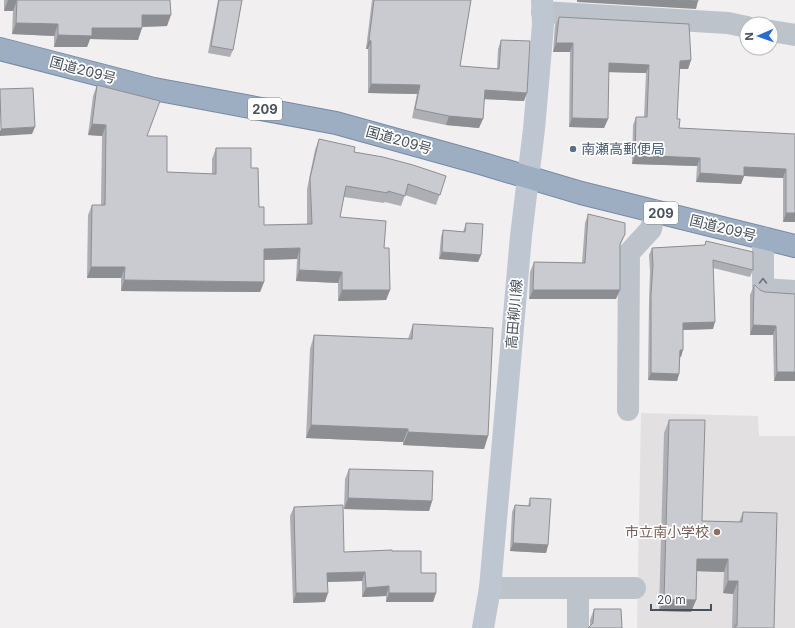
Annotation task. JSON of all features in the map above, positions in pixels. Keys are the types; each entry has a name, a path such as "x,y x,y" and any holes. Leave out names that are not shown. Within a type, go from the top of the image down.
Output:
{"highway":[{"name":"国道209号","path":"0,48 154,89 336,123 581,193 795,246"}],"main road":[{"name":"高田柳川線","path":"483,628 490,588 521,236 534,129 543,25 542,6"}],"street":[{"path":"542,6 728,23 739,25"},
{"path":"779,32 795,35"},
{"path":"628,410 629,253 651,229 655,211"},
{"path":"763,238 763,289 795,291"},
{"path":"490,588 635,588"},
{"path":"578,588 578,628"}],"shaded area":[{"name":"市立南小学校","path":"641,413 758,416 759,436 795,436 795,628 637,628"}],"building":[{"path":"17,0 170,0 171,15 142,15 142,28 92,28 92,36 58,35 58,24 16,23"},
{"path":"219,0 242,0 233,50 211,46"},
{"path":"374,0 471,0 460,66 499,69 501,40 530,41 527,93 485,90 483,119 449,116 415,109 420,85 371,84 371,41 369,40"},
{"path":"676,0 698,0 698,1"},
{"path":"559,17 689,24 691,60 680,61 677,119 680,119 679,128 795,134 795,213 786,213 786,169 744,167 744,176 700,173 700,158 635,155 636,117 647,117 649,65 609,63 608,119 572,118 573,43 556,43"},
{"path":"97,85 160,101 147,136 167,136 167,172 216,174 216,148 251,148 251,168 258,168 259,207 264,207 264,225 312,224 310,178 319,139 355,147 354,152 383,157 446,176 440,195 408,184 405,196 388,191 388,193 346,186 340,217 386,221 384,248 389,248 390,290 342,290 342,272 299,270 300,248 264,249 264,282 124,280 125,267 91,267 92,205 105,205 106,125 92,124"},
{"path":"33,88 35,127 1,129 0,89"},
{"path":"588,214 625,223 625,234 620,244 620,290 533,290 534,262 585,263"},
{"path":"466,223 483,224 481,255 442,252 443,230 465,232"},
{"path":"706,241 753,252 753,270 713,260 715,322 683,323 683,350 680,350 679,374 651,373 652,248 705,245"},
{"path":"754,285 765,292 795,294 795,372 777,372 776,326 753,325"},
{"path":"413,324 493,328 488,436 408,432 408,429 311,425 314,335 412,339"},
{"path":"669,420 705,420 702,521 742,522 743,512 777,513 774,628 735,628 735,625 737,626 738,581 728,581 728,559 697,559 696,600 664,599"},
{"path":"349,469 433,471 432,501 348,498"},
{"path":"530,498 551,499 548,545 513,543 515,505 530,506"},
{"path":"343,505 344,552 392,550 421,551 421,573 436,573 436,593 389,593 389,586 366,588 365,572 327,573 328,593 296,593 294,507"},
{"path":"594,609 621,609 622,628 588,628 593,623"}],"place":[{"name":"南瀬高郵便局","path":"573,149"},
{"name":"市立南小学校","path":"717,532"}]}
